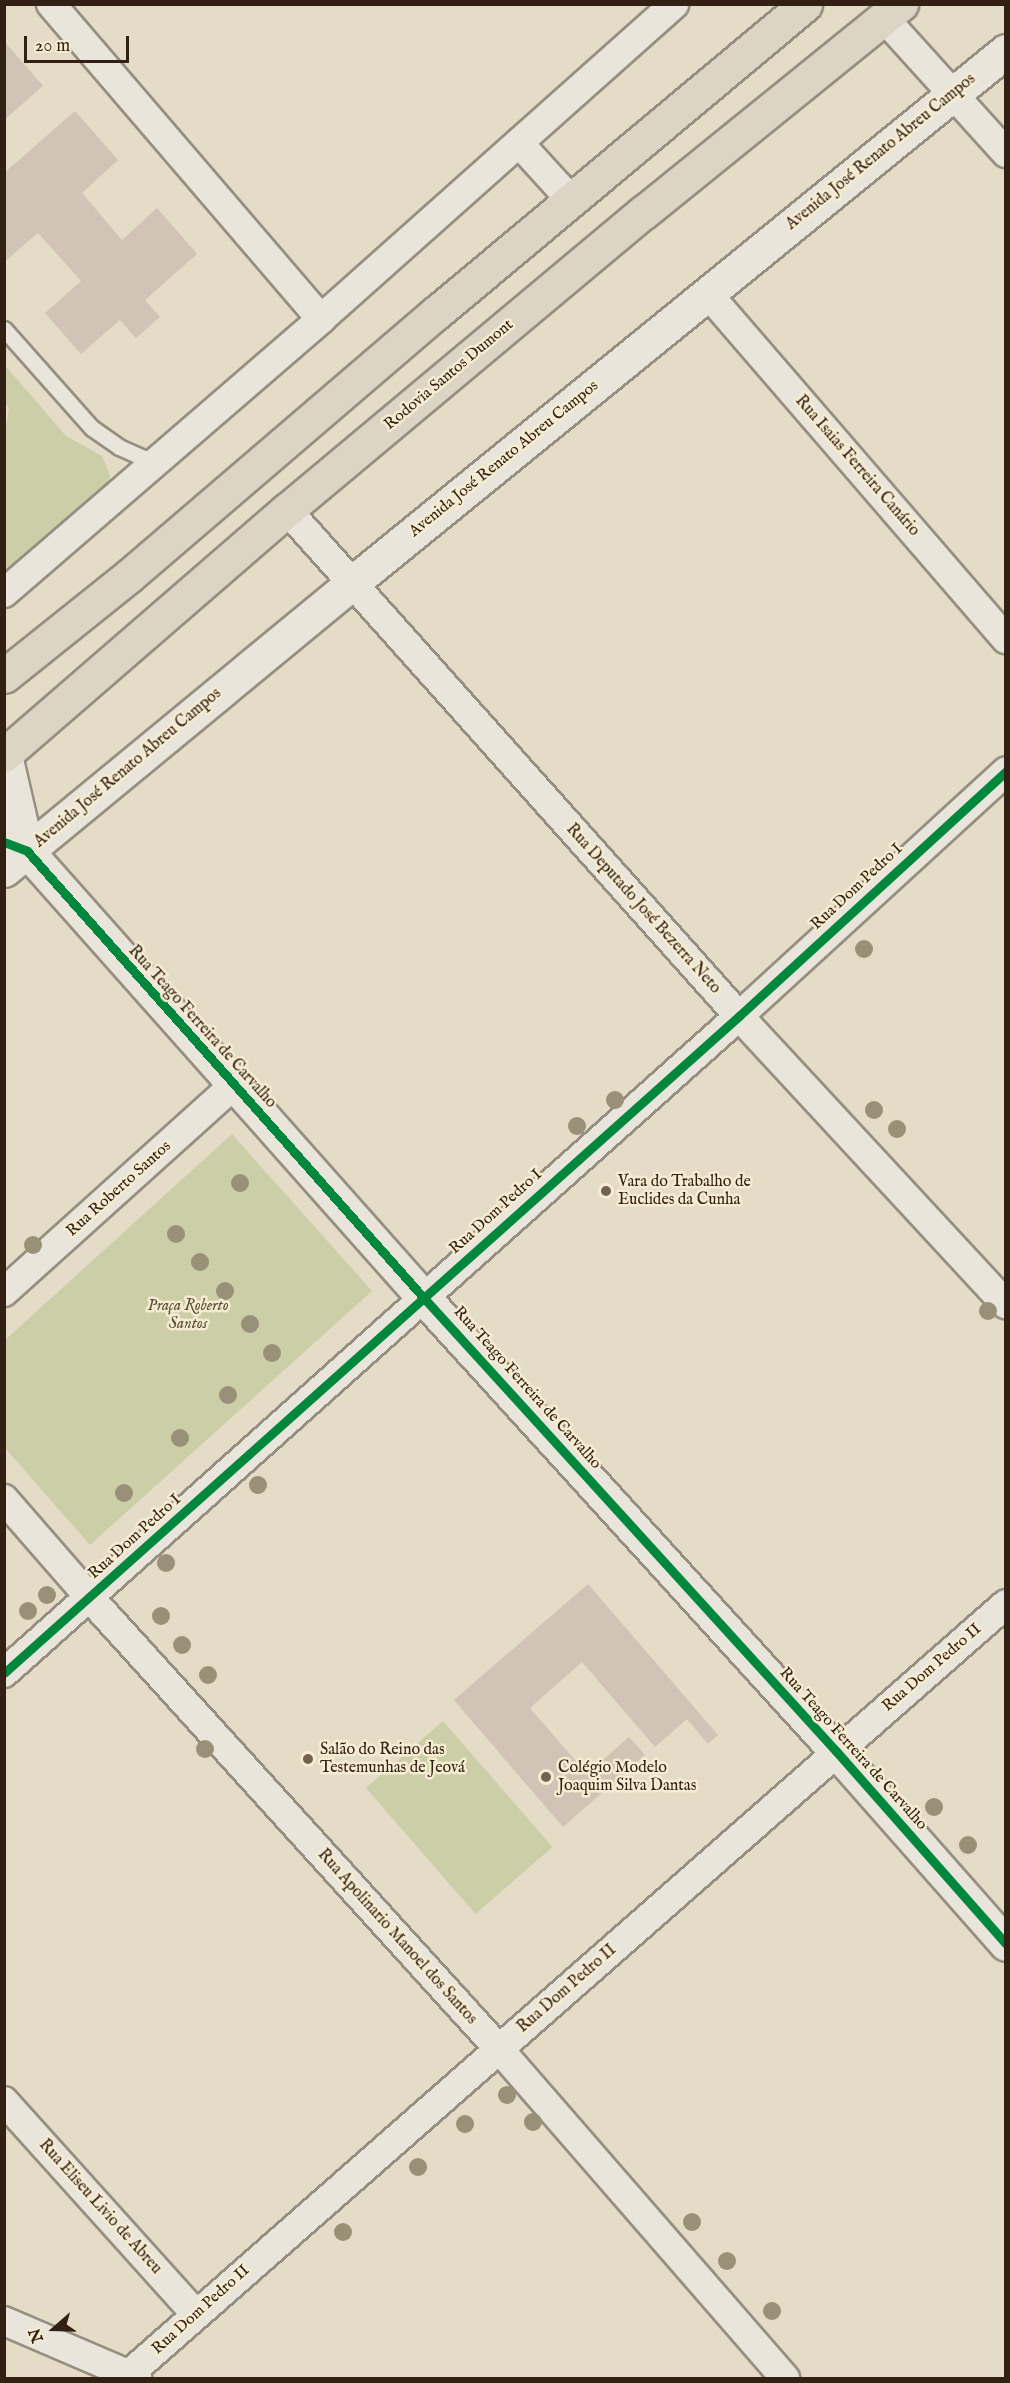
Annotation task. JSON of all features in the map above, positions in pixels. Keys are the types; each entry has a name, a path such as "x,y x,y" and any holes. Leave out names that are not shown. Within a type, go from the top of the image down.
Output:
{"highway":[{"path":"4,676 130,575 805,4"},
{"name":"Rodovia Santos Dumont","path":"5,753 287,510 644,212 892,11"}],"street":[{"path":"4,593 321,319 674,4"},
{"path":"54,6 321,319"},
{"path":"892,11 952,94 1005,153"},
{"name":"Avenida José Renato Abreu Campos","path":"12,854 352,583 1005,51"},
{"path":"519,143 571,200"},
{"name":"Rua Isaias Ferreira Canário","path":"708,294 1005,639"},
{"name":"Rua Deputado José Bezerra Neto","path":"287,510 739,1016 1005,1304"},
{"path":"5,753 12,854"},
{"name":"Rua Dom Pedro I","path":"4,1673 739,1016 1005,771"},
{"name":"Rua Teago Ferreira de Carvalho","path":"12,854 234,1085 423,1297 837,1751 1005,1944"},
{"name":"Rua Roberto Santos","path":"4,1292 234,1085"},
{"name":"Rua Apolinario Manoel dos Santos","path":"4,1499 90,1598 499,2049 785,2379"},
{"name":"Rua Dom Pedro II","path":"133,2377 196,2314 1005,1604"},
{"name":"Rua Eliseu Livio de Abreu","path":"4,2101 196,2314"},
{"path":"4,2321 133,2377"}],"lane":[{"path":"4,329 92,428 119,447 155,462"}],"green space":[{"path":"4,364 66,436 102,456 110,475 108,486 5,574 4,438 9,408 5,402"},
{"name":"Praça Roberto Santos","path":"232,1134 372,1291 90,1545 5,1448 5,1340"},
{"path":"443,1721 553,1847 476,1914 366,1788"}],"building":[{"path":"4,41 43,86 4,120"},
{"path":"75,111 118,160 82,193 122,240 157,208 197,254 145,300 160,317 136,338 120,320 81,354 45,313 81,281 38,233 4,262 4,173"},
{"path":"588,1584 718,1735 708,1744 687,1719 655,1747 582,1662 530,1708 587,1774 629,1737 645,1755 563,1827 454,1700"}],"cycle path":[{"path":"4,1673 739,1016 1006,771"},
{"path":"4,842 27,851 423,1297 836,1751 1006,1944"}],"place":[{"name":"Vara do Trabalho de Euclides da Cunha","path":"606,1191"},
{"name":"Salão do Reino das Testemunhas de Jeová","path":"308,1759"},
{"name":"Colégio Modelo Joaquim Silva Dantas","path":"546,1777"}]}
